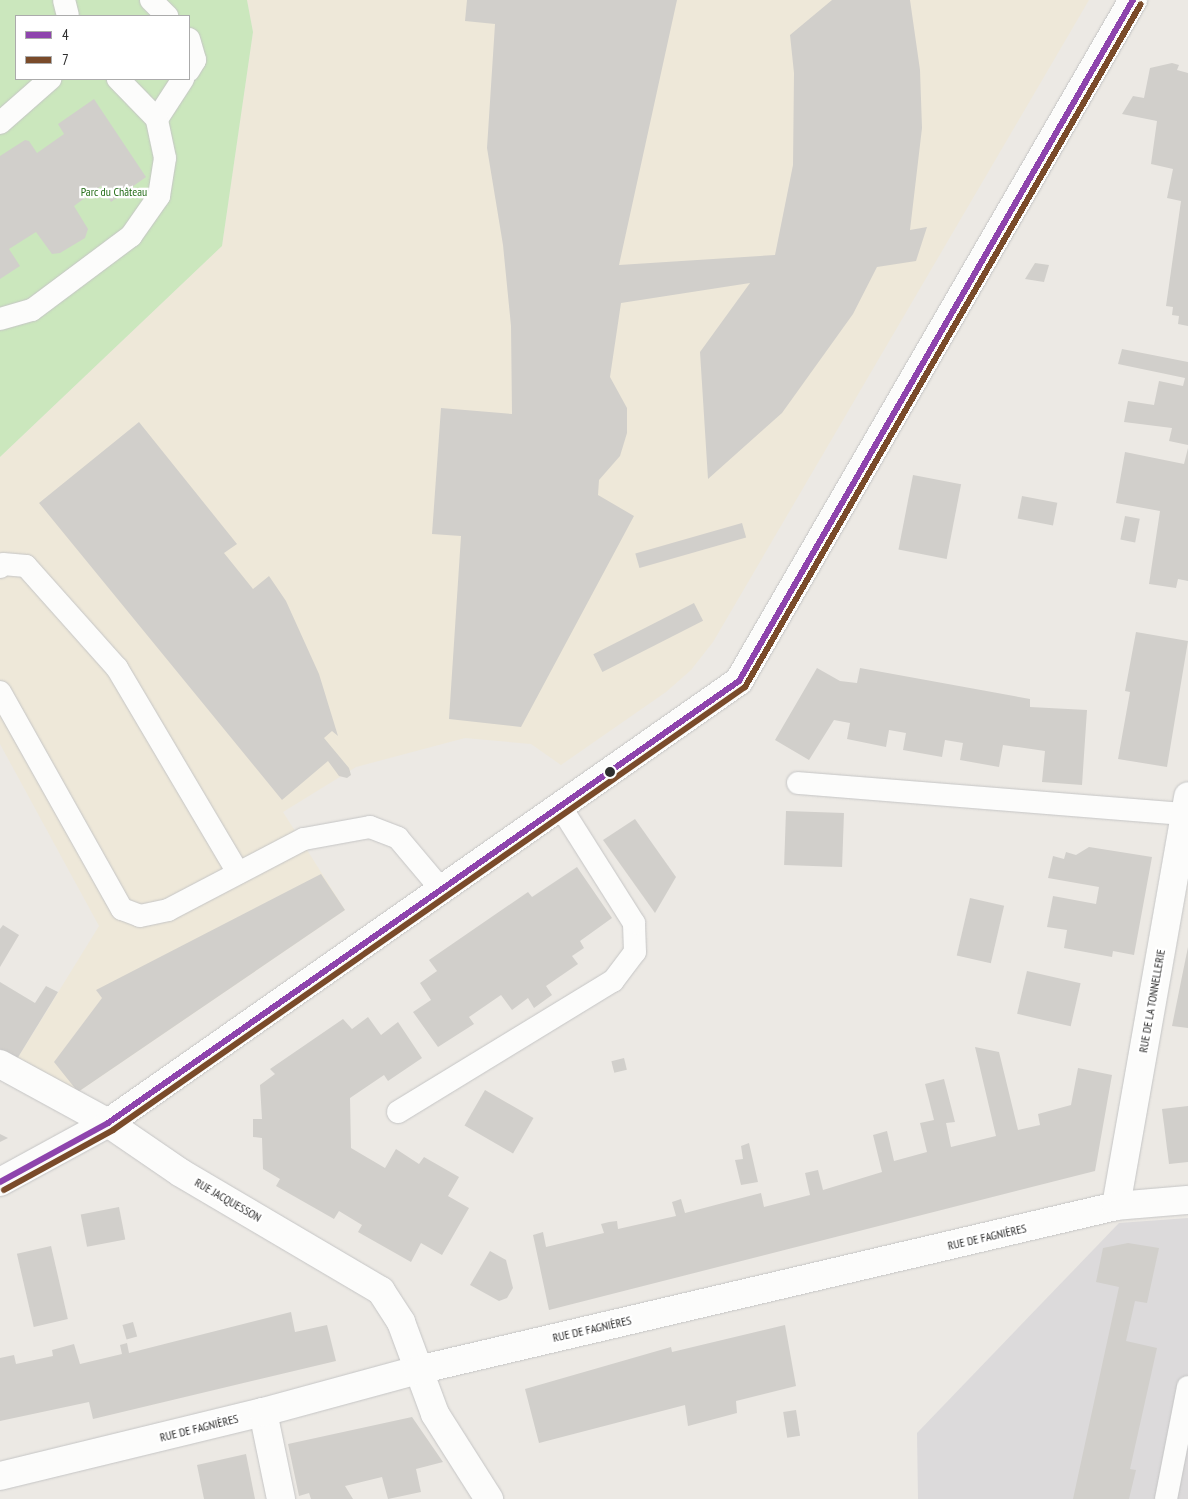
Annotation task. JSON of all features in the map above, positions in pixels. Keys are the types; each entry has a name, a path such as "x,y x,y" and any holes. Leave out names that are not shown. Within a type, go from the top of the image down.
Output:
{"street":[{"path":"0,1182 108,1123 739,681 1133,0"},
{"name":"RUE DE LA TONNELLERIE","path":"1116,1206 1186,805"},
{"name":"RUE JACQUESSON","path":"0,1064 108,1123 181,1173 381,1291 401,1322 435,1414 489,1499"},
{"name":"RUE DE FAGNIÈRES","path":"0,1476 263,1412 418,1370 1116,1206 1188,1200"},
{"path":"263,1412 281,1499"}],"lane":[{"path":"64,0 68,15"},
{"path":"151,0 166,15"},
{"path":"190,42 195,60 190,68"},
{"path":"0,123 49,80"},
{"path":"0,319 32,310 131,236 159,196 165,158 158,119 119,80"},
{"path":"158,119 182,80"},
{"path":"0,567 4,564 26,566 116,668 238,873"},
{"path":"0,692 122,909 140,916 168,910 304,839 370,827 398,838 441,889"},
{"path":"798,783 1186,805"},
{"path":"398,1112 613,981 635,952 634,923 560,806"},
{"path":"1166,1499 1188,1387"}],"shaded area":[{"path":"247,0 1089,0 713,642 691,670 666,692 561,765 531,744 465,738 356,767 283,812 345,910 78,1092 17,1059 99,926 0,744 0,457 222,246 253,32"},
{"path":"1188,1218 1188,1499 918,1499 917,1433 1119,1223"}],"green space":[{"name":"Parc du Château","path":"0,0 247,0 253,32 222,246 0,457"}],"building":[{"path":"467,0 677,0 619,265 775,255 793,165 794,73 790,35 832,0 910,0 920,70 922,128 910,230 927,227 916,261 877,267 853,314 782,413 708,479 700,352 750,283 621,303 610,377 627,408 627,433 620,456 599,480 598,495 634,516 521,727 449,719 461,536 432,534 441,408 512,414 511,326 503,245 487,148 495,24 465,21"},
{"path":"1172,63 1179,65 1177,70 1188,73 1188,326 1178,324 1179,316 1172,315 1173,307 1166,306 1181,201 1167,198 1173,169 1151,164 1157,121 1122,114 1133,96 1144,98 1150,68"},
{"path":"94,99 146,177 111,202 101,186 74,206 88,229 85,238 60,253 52,254 36,232 9,249 20,266 0,279 0,156 25,140 29,141 37,153 64,134 58,124"},
{"path":"1035,263 1049,265 1044,282 1025,279"},
{"path":"1122,349 1188,362 1188,445 1169,441 1172,428 1124,422 1128,401 1154,405 1159,381 1183,386 1185,378 1118,364"},
{"path":"139,422 237,544 224,553 253,589 269,576 286,601 319,674 338,736 332,731 324,738 349,768 351,775 347,778 339,776 328,761 282,800 39,503"},
{"path":"1188,448 1188,581 1178,579 1176,588 1149,584 1160,511 1116,503 1125,452 1184,464"},
{"path":"913,475 961,484 947,559 898,550"},
{"path":"1022,496 1057,503 1053,525 1018,519"},
{"path":"1125,516 1140,519 1135,542 1120,540"},
{"path":"742,523 746,537 639,568 635,554"},
{"path":"694,603 703,621 602,672 593,654"},
{"path":"1136,632 1188,641 1167,767 1118,759 1130,692 1125,691"},
{"path":"817,668 840,681 857,683 860,668 1030,699 1030,707 1087,710 1082,785 1042,782 1045,751 1003,745 999,767 960,760 963,743 945,740 942,757 903,750 906,733 889,730 886,747 847,739 850,723 834,720 809,760 775,740"},
{"path":"786,811 844,813 842,867 784,865"},
{"path":"635,819 676,877 655,913 603,840"},
{"path":"1089,847 1152,857 1134,955 1113,951 1112,957 1064,948 1067,930 1047,927 1053,896 1096,904 1099,887 1048,878 1053,856 1064,859 1066,852 1076,855"},
{"path":"577,867 612,918 580,941 584,948 572,956 578,964 546,986 552,995 534,1008 528,998 512,1010 501,995 469,1017 474,1024 438,1047 413,1012 431,1000 420,983 437,971 429,960 528,892 532,897"},
{"path":"321,874 345,910 78,1092 54,1062 102,998 96,990"},
{"path":"970,898 1004,906 991,963 957,955"},
{"path":"3,925 19,935 0,967 0,929"},
{"path":"1188,947 1188,1028 1172,1026"},
{"path":"1027,971 1081,983 1071,1026 1017,1014"},
{"path":"0,982 35,1003 46,986 58,992 17,1059 0,1049"},
{"path":"368,1017 381,1035 398,1022 422,1058 388,1081 384,1075 350,1098 351,1148 385,1168 396,1149 419,1164 424,1157 459,1177 448,1196 469,1208 442,1255 421,1243 411,1262 358,1232 362,1225 339,1211 334,1219 276,1186 280,1179 263,1169 262,1138 253,1137 253,1119 262,1119 260,1085 275,1074 270,1069 343,1019 352,1029"},
{"path":"975,1047 999,1052 1018,1130 1040,1125 1038,1114 1071,1105 1078,1068 1112,1075 1095,1171 549,1310 533,1235 543,1232 546,1247 604,1233 601,1224 609,1222 617,1221 618,1229 676,1216 672,1202 681,1199 685,1213 761,1193 764,1207 810,1195 805,1173 818,1170 823,1190 882,1172 873,1135 887,1131 894,1161 927,1152 920,1123 934,1120 925,1084 944,1079 955,1122 946,1123 951,1147 996,1136"},
{"path":"624,1058 627,1070 614,1073 611,1061"},
{"path":"485,1090 533,1118 513,1154 464,1126"},
{"path":"1188,1106 1188,1162 1169,1164 1162,1109"},
{"path":"0,1134 8,1138 0,1142"},
{"path":"749,1143 758,1182 741,1185 735,1160 743,1159 741,1146"},
{"path":"119,1207 125,1239 87,1247 81,1214"},
{"path":"1128,1243 1159,1248 1147,1303 1135,1301 1126,1341 1157,1348 1130,1469 1136,1470 1129,1499 1073,1499 1119,1287 1096,1282 1103,1248"},
{"path":"51,1246 68,1319 34,1327 17,1254"},
{"path":"490,1251 506,1260 513,1288 507,1298 499,1301 470,1285"},
{"path":"291,1312 295,1332 327,1325 336,1361 93,1419 89,1402 0,1421 0,1358 14,1355 16,1364 53,1356 52,1350 74,1344 80,1364 122,1354 120,1345 127,1343 129,1353"},
{"path":"133,1322 137,1336 127,1339 122,1325"},
{"path":"785,1325 796,1386 736,1401 737,1413 688,1426 685,1405 539,1443 525,1389 671,1347 672,1352"},
{"path":"796,1410 800,1436 787,1438 783,1412"},
{"path":"412,1417 443,1462 416,1469 421,1492 388,1499 382,1477 345,1486 353,1499 311,1499 309,1493 299,1496 288,1444"},
{"path":"246,1454 255,1499 204,1499 197,1465"}],"transit line":[{"name":"4","path":"0,1182 108,1123 739,681 1133,0"},
{"name":"7","path":"4,1190 113,1130 745,687 1141,4"}]}
